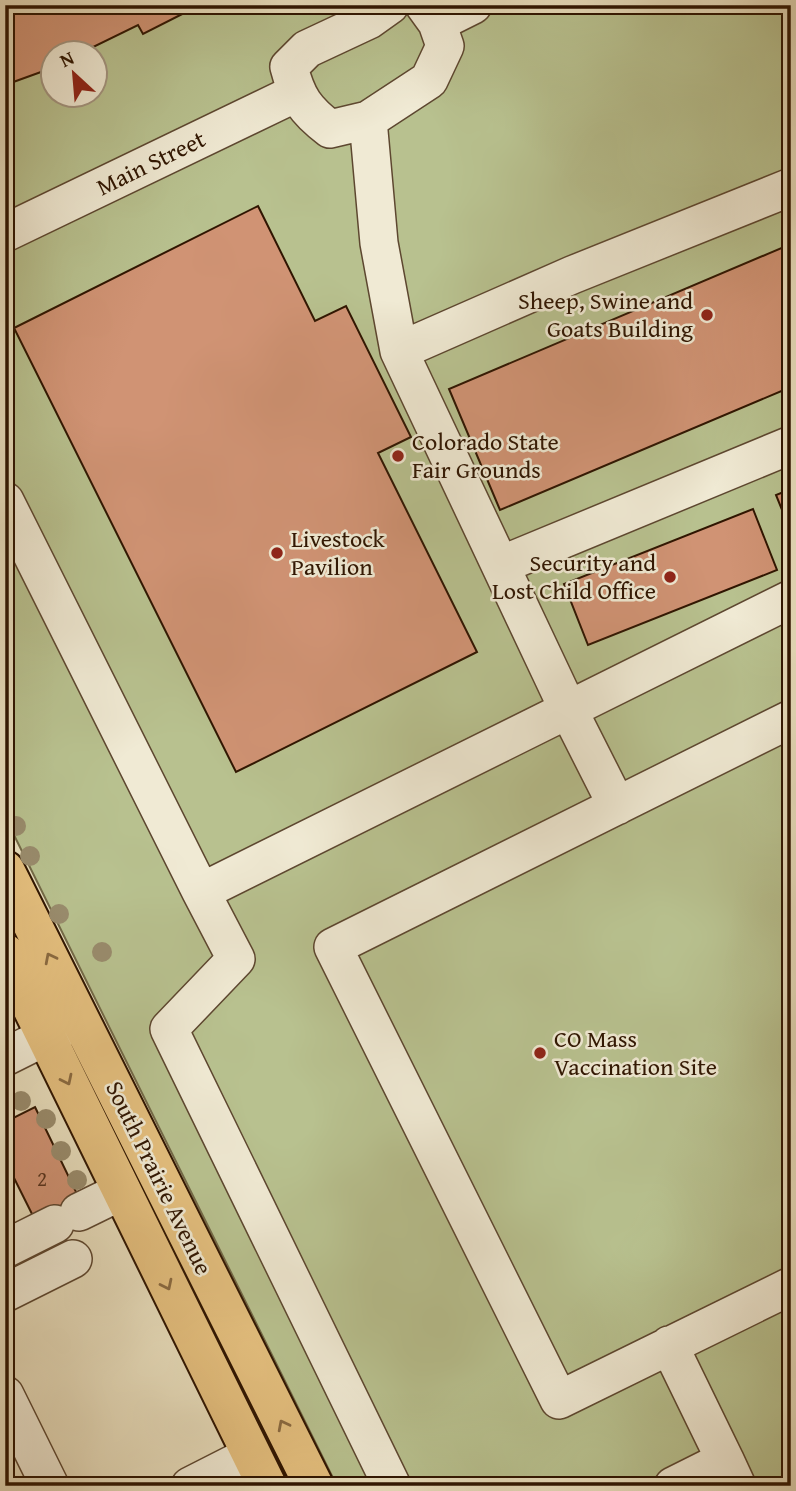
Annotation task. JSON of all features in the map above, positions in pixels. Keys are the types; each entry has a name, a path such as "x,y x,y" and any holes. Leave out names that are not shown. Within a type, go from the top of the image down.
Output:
{"main road":[{"name":"South Prairie Avenue","path":"5,870 314,1486"},
{"name":"South Prairie Avenue","path":"5,953 259,1470"}],"street":[{"path":"390,5 369,19 307,49 289,67 296,93 310,114 330,129 368,120 429,80 445,46 430,14 473,5"},
{"name":"Main Street","path":"5,233 296,93"},
{"path":"368,120 379,243 399,351 568,709 617,806"},
{"path":"399,351 572,275 791,187"},
{"path":"500,565 791,445"},
{"path":"5,500 236,959 169,1029 392,1486"},
{"path":"201,892 791,599"},
{"path":"791,719 332,947 559,1400 791,1286"},
{"path":"5,1057 80,1020"},
{"path":"6,1248 122,1191"},
{"path":"5,1293 74,1259"},
{"path":"669,1345 731,1473 673,1486"},
{"path":"5,1395 50,1486"},
{"path":"201,1483 259,1470"}],"green space":[{"name":"Colorado State Fair Grounds","path":"5,5 791,5 791,1486 337,1486 5,817"}],"building":[{"path":"5,5 200,5 143,34 138,25 108,40 38,38 38,73 5,85"},
{"name":"Livestock Pavilion","path":"258,206 315,321 346,306 411,437 378,453 477,652 236,772 14,328"},
{"name":"Sheep, Swine and Goats Building","path":"791,244 791,387 500,510 449,389"},
{"path":"791,489 791,532 776,495"},
{"name":"Security and Lost Child Office","path":"753,509 777,570 588,645 564,584"},
{"path":"35,1107 79,1198 84,1220 35,1220 5,1160 5,1122"},
{"path":"5,1465 15,1486 5,1486"}],"place":[{"name":"Sheep, Swine and Goats Building","path":"707,315"},
{"name":"Colorado State Fair Grounds","path":"398,456"},
{"name":"Livestock Pavilion","path":"277,553"},
{"name":"Security and Lost Child Office","path":"670,577"},
{"name":"CO Mass Vaccination Site","path":"540,1053"}]}
